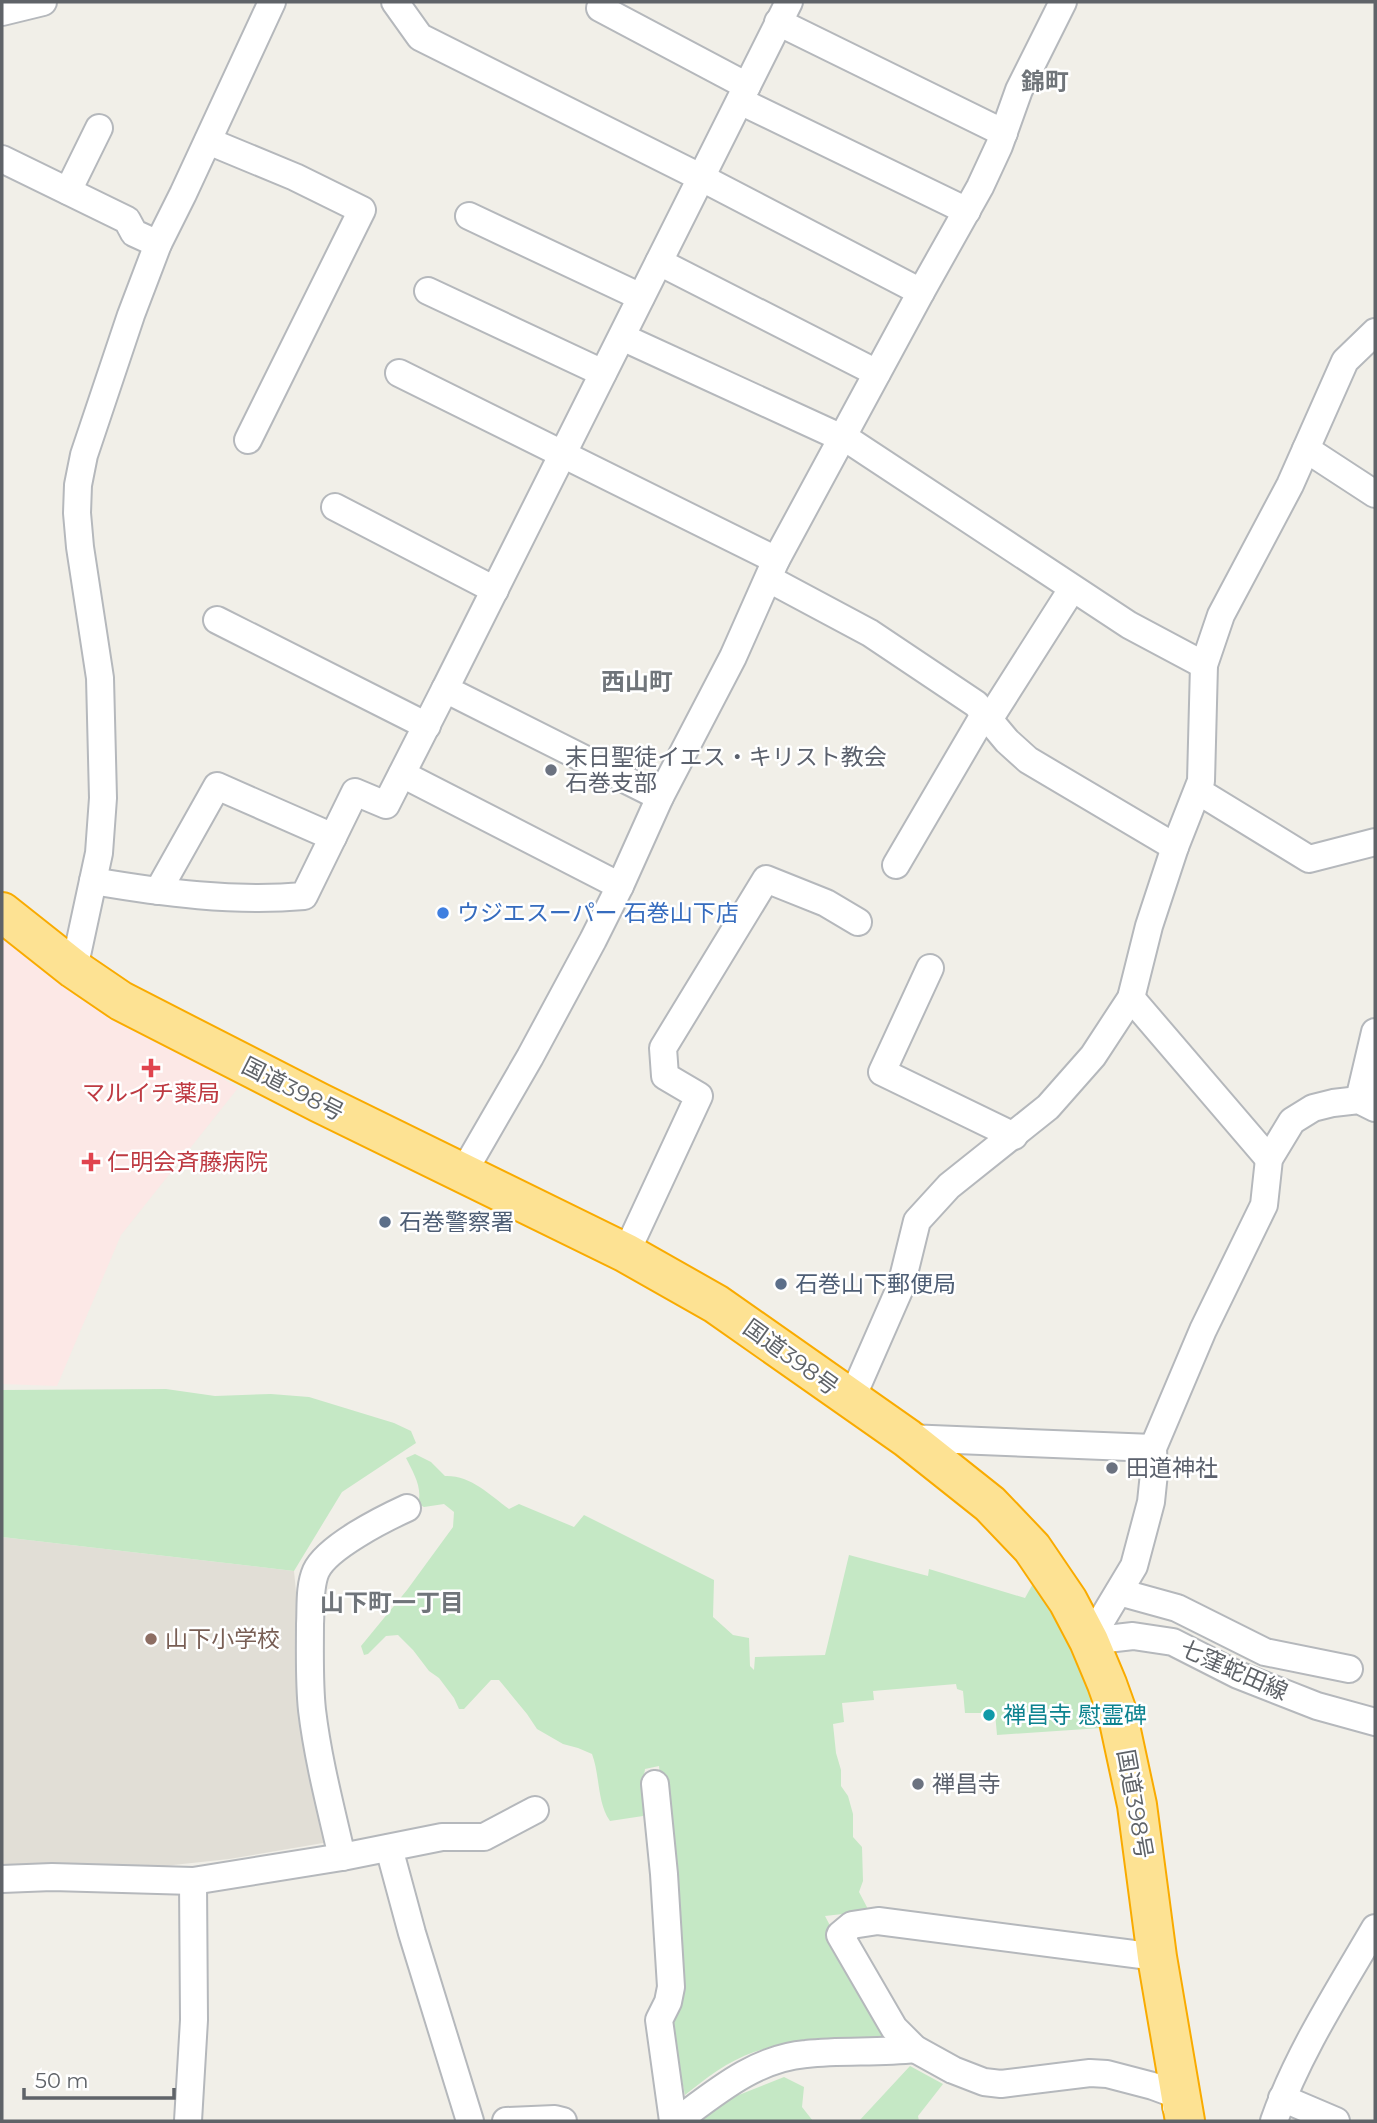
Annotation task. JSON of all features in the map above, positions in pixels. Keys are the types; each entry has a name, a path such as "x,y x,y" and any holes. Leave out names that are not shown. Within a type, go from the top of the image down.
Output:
{"highway":[{"name":"国道398号","path":"2,912 74,969 121,1001 320,1103 626,1253 716,1304 907,1438 990,1504 1032,1548 1068,1601 1089,1641 1117,1712 1138,1805 1178,2113"}],"street":[{"path":"2,12 43,2"},
{"path":"74,969 99,853 103,798 100,678 80,547 78,485 88,442 158,244 272,2"},
{"path":"395,2 420,37 702,178 921,292"},
{"path":"463,1174 530,1057 620,886 660,797 733,657 773,569 841,438 981,187 1019,90 1063,2"},
{"path":"600,8 744,93 967,211"},
{"path":"93,881 158,891 263,900 304,896 355,792 386,805 783,12 1003,133"},
{"path":"68,191 99,128"},
{"path":"208,141 295,177 362,211 248,440"},
{"path":"2,159 127,220 134,233 158,244"},
{"path":"469,216 642,297"},
{"path":"659,261 877,373"},
{"path":"428,291 603,373"},
{"path":"851,1401 901,1286 917,1221 949,1186 1048,1107 1093,1056 1130,998 1149,926 1175,847 1201,781 1204,665 1221,615 1290,485 1345,361 1375,332"},
{"path":"622,337 853,443 1072,589 1129,625 1204,665"},
{"path":"399,373 563,454 773,569 975,704 1028,761 1175,847"},
{"path":"1306,449 1375,494"},
{"path":"335,507 495,590"},
{"path":"896,865 987,716 1072,589"},
{"path":"217,620 426,726"},
{"path":"445,689 660,797"},
{"path":"402,774 620,886"},
{"path":"158,891 217,786 332,838"},
{"path":"1198,791 1309,859 1375,842"},
{"path":"626,1253 699,1096 665,1076 663,1048 766,879 826,903 858,922"},
{"path":"930,968 882,1072 1014,1136"},
{"path":"1130,998 1269,1159"},
{"path":"1089,1641 1135,1566 1152,1502 1153,1448 1203,1330 1264,1205 1269,1159 1293,1121 1313,1108 1333,1103 1367,1104 1375,1032"},
{"path":"907,1438 1153,1448"},
{"path":"342,1857 326,1790 312,1710 311,1589 316,1570 327,1557 373,1525 407,1508"},
{"path":"1119,1592 1177,1608 1265,1652 1349,1669"},
{"name":"七窪蛇田線","path":"1089,1641 1133,1636 1172,1642 1238,1675 1317,1706 1375,1723"},
{"path":"655,1784 671,1987 668,2002 659,2020 675,2121 732,2080 771,2062 804,2054 915,2049"},
{"path":"2,1879 52,1877 193,1881 342,1857 442,1837 484,1837 535,1810"},
{"path":"389,1848 412,1933 470,2121"},
{"path":"188,2121 194,2020 193,1881"},
{"path":"1157,1957 878,1921 852,1924 840,1935 894,2028 915,2049 953,2070 984,2082 1001,2084 1090,2073 1107,2074 1153,2086 1178,2113"},
{"path":"1336,2121 1278,2110 1319,2026 1375,1928"},
{"path":"506,2121 563,2121"}],"shaded area":[{"name":"仁明会斉藤病院","path":"2,936 100,1011 163,1041 238,1088 121,1235 57,1386 2,1384"},
{"name":"山下小学校","path":"2,1537 294,1571 307,1706 329,1842 229,1859 136,1869 2,1867"}],"green space":[{"path":"166,1389 215,1396 271,1394 309,1397 394,1423 411,1431 416,1443 342,1492 294,1571 2,1537 2,1390"},
{"path":"415,1454 431,1462 445,1476 463,1479 479,1486 509,1509 519,1504 574,1527 584,1515 714,1580 713,1617 733,1635 749,1638 750,1666 754,1670 755,1657 825,1655 849,1555 928,1576 929,1569 1025,1598 1035,1580 1089,1683 1101,1728 997,1735 995,1713 965,1713 963,1691 957,1689 956,1684 873,1691 874,1700 842,1703 844,1722 833,1724 841,1786 848,1796 853,1814 853,1837 862,1847 863,1881 859,1892 869,1911 825,1916 890,2040 786,2044 754,2052 726,2065 685,2095 670,2025 683,1994 659,1766 645,1769 643,1816 610,1821 603,1806 592,1754 563,1744 537,1729 499,1680 491,1680 464,1709 459,1709 439,1678 429,1671 398,1635 386,1636 364,1655 361,1646 407,1590 453,1527 454,1512 444,1504 424,1507 418,1504 418,1486 406,1458"},
{"path":"910,2066 943,2084 918,2116 919,2121 859,2121"},
{"path":"784,2077 804,2087 802,2107 813,2121 695,2121 721,2102"}],"place":[{"name":"末日聖徒イエス・キリスト教会 石巻支部","path":"551,770"},
{"name":"ウジエスーパー 石巻山下店","path":"443,913"},
{"name":"マルイチ薬局","path":"151,1068"},
{"name":"仁明会斉藤病院","path":"91,1162"},
{"name":"石巻警察署","path":"385,1222"},
{"name":"石巻山下郵便局","path":"781,1284"},
{"name":"田道神社","path":"1112,1468"},
{"name":"山下小学校","path":"151,1639"},
{"name":"禅昌寺 慰霊碑","path":"989,1715"},
{"name":"禅昌寺","path":"918,1784"}],"district":[{"name":"錦町","path":"1045,81"},
{"name":"西山町","path":"637,681"},
{"name":"山下町一丁目","path":"392,1602"}]}
